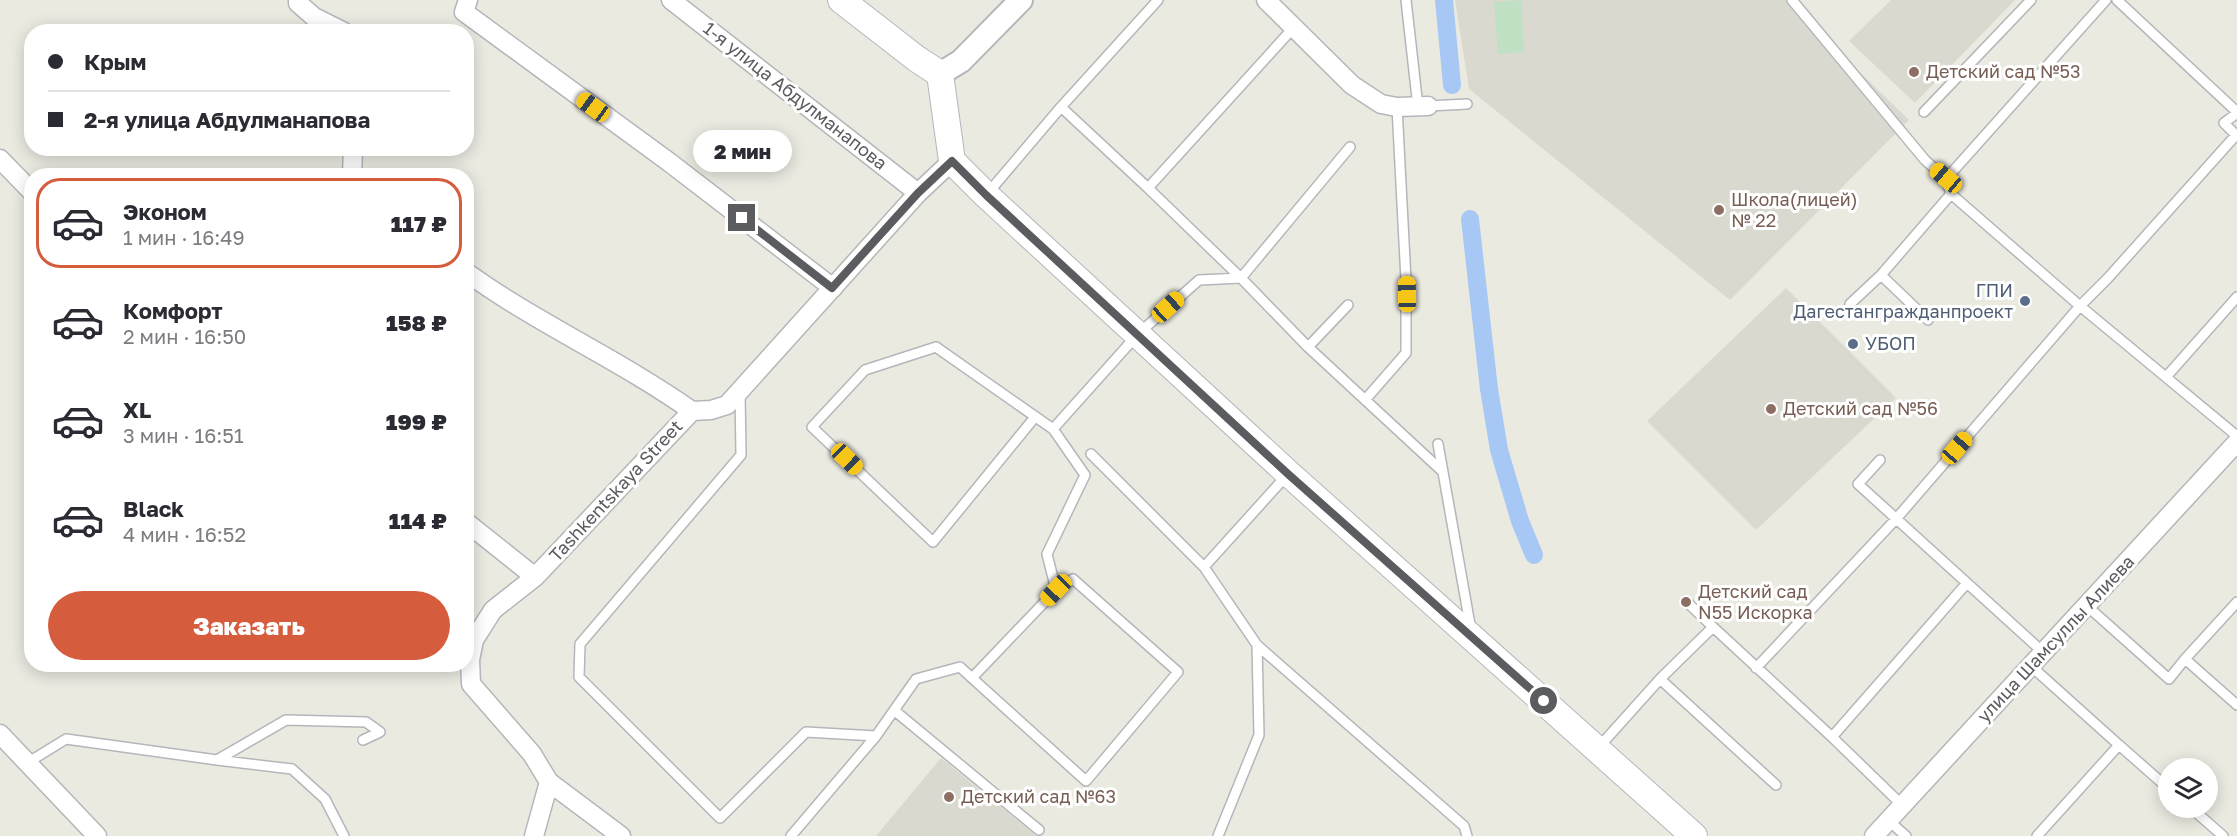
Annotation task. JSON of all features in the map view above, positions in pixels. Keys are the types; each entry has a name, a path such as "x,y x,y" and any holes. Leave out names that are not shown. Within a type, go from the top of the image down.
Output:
{"main road":[{"path":"841,0 940,74 952,161 986,195 1288,474 1694,836"}],"street":[{"path":"298,0 298,3 314,17 328,24"},
{"path":"468,0 464,12 669,162 832,288"},
{"name":"1-я улица Абдулманапова","path":"671,0 918,193"},
{"path":"940,74 961,61 1021,0"},
{"path":"1266,0 1295,26 1352,85 1381,104 1397,107 1423,107"},
{"path":"0,159 24,184"},
{"name":"Tashkentskaya Street","path":"474,640 493,610 535,577 692,411 711,410 727,405 918,193 952,161"},
{"path":"474,278 501,297 660,388 692,411"},
{"name":"улица Шамсуллы Алиева","path":"1874,836 2237,442"},
{"path":"474,528 535,577"},
{"name":"Tashkentskaya Street","path":"470,672 471,684 532,754 549,782"},
{"path":"0,734 97,836"},
{"path":"534,836 549,782 614,833"}],"lane":[{"path":"986,195 1060,107 1158,0"},
{"path":"1406,0 1423,107 1467,104"},
{"path":"1792,0 1925,160 1946,178 1951,194 2080,306 2237,436"},
{"path":"1924,112 2031,0"},
{"path":"1946,178 2106,0"},
{"path":"1756,668 1896,519 2080,306 2108,279 2237,135 2224,123 2237,112 2117,0"},
{"path":"1148,188 1295,26"},
{"path":"1060,107 1148,188 1308,346 1442,471"},
{"path":"1365,400 1406,353 1406,280 1397,107"},
{"path":"1053,429 1138,334 1199,280 1241,278 1350,147"},
{"path":"1850,304 1881,275 1951,194"},
{"path":"1881,275 1928,320"},
{"path":"2166,377 2237,297"},
{"path":"1308,346 1348,305"},
{"path":"1035,417 933,542 812,427 865,370 936,347 1053,429 1085,475 1047,554 1056,590"},
{"path":"740,391 741,456 580,644 579,677 720,818 806,732 876,736"},
{"path":"1438,444 1472,638"},
{"path":"1091,454 1204,567 1257,645 1464,826 1467,836"},
{"path":"1880,460 1858,484 2043,652"},
{"path":"1204,567 1288,474"},
{"path":"791,836 876,736 916,678 960,667 972,678 1086,781 1179,672 1073,579 1056,590 972,678"},
{"path":"1832,737 1967,583"},
{"path":"2086,605 2169,679 2237,602"},
{"path":"1689,604 1902,805"},
{"path":"1597,748 1660,679 1713,627"},
{"path":"1218,836 1259,735 1257,645"},
{"path":"2185,659 2237,705"},
{"path":"2031,666 2158,779"},
{"path":"1660,679 1776,785"},
{"path":"895,711 1039,830"},
{"path":"217,760 286,720 366,722 380,732 363,740"},
{"path":"27,763 66,739 292,769 325,799 344,836"},
{"path":"2037,836 2119,745"},
{"path":"2203,818 2223,836"},
{"path":"1888,820 1906,836"}],"shaded area":[{"name":"Школа(лицей) № 22","path":"1455,0 1785,0 1909,120 1730,300 1469,89"},
{"name":"Детский сад №53","path":"1891,0 2015,0 1915,103 1849,41"},
{"name":"Детский сад №56","path":"1786,288 1896,398 1756,530 1647,421"},
{"name":"Детский сад №63","path":"941,758 1036,836 876,836"}],"green space":[{"path":"1521,0 1524,52 1498,54 1494,2"}],"waterway":[{"path":"1444,0 1452,85"},
{"path":"1470,219 1489,389 1499,450 1520,521 1534,555"}],"place":[{"name":"Детский сад №53","path":"1914,72"},
{"name":"Школа(лицей) № 22","path":"1719,210"},
{"name":"ГПИ Дагестангражданпроект","path":"2025,301"},
{"name":"УБОП","path":"1853,344"},
{"name":"Детский сад №56","path":"1771,409"},
{"name":"Детский сад N55 Искорка","path":"1686,602"},
{"name":"Детский сад №63","path":"949,797"}],"route":[{"path":"742,218 832,288 918,193 952,161 1288,474 1544,701"}]}
